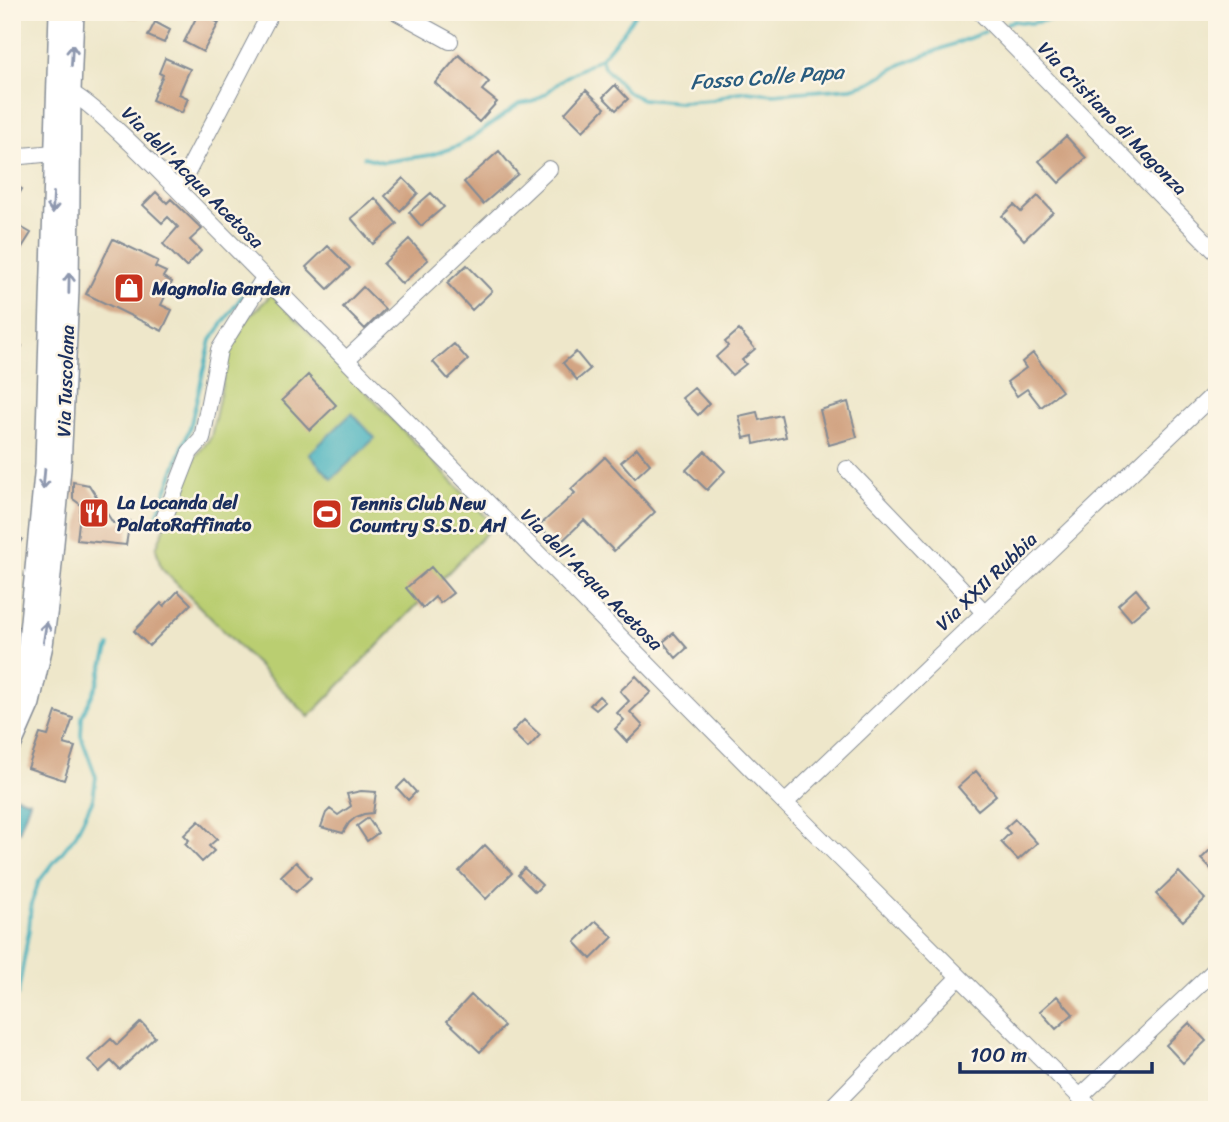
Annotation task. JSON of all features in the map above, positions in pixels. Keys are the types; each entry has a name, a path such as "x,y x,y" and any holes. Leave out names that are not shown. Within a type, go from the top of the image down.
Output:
{"main road":[{"name":"Via Tuscolana","path":"12,744 35,688 54,557 61,468 66,345 63,90 59,12"},
{"name":"Via Tuscolana","path":"63,90 74,12"},
{"name":"Via Tuscolana","path":"12,705 27,653 45,464 62,152"}],"street":[{"path":"178,190 271,12"},
{"path":"397,12 450,41"},
{"name":"Via Cristiano di Magonza","path":"980,12 1217,253"},
{"name":"Via dell'Acqua Acetosa","path":"63,90 97,113 178,190 1093,1110"},
{"path":"12,157 62,152"},
{"path":"346,360 549,169"},
{"path":"162,524 190,452 202,439 219,351 264,278"},
{"name":"Via XXII Rubbia","path":"785,803 1217,391"},
{"path":"847,470 984,612"},
{"path":"1080,1097 1217,968"},
{"path":"829,1110 959,977"}],"green space":[{"name":"Tennis Club New Country S.S.D. Arl","path":"272,294 494,525 309,717 161,568 156,548 193,460 211,437 229,351 247,319"}],"water":[{"path":"352,413 375,438 332,479 309,454"},
{"path":"14,796 30,801 19,832 12,829"}],"building":[{"path":"128,12 139,12 138,18 128,17"},
{"path":"199,12 219,23 203,52 184,42"},
{"path":"155,22 170,30 164,43 148,36"},
{"path":"459,55 489,82 482,90 497,102 479,122 435,83"},
{"path":"165,58 190,69 179,94 188,98 182,113 152,100 163,75 159,73"},
{"path":"615,85 628,99 616,110 603,97"},
{"path":"586,90 605,108 583,131 565,113"},
{"path":"1066,136 1086,158 1059,183 1039,161"},
{"path":"499,151 518,174 483,204 464,182"},
{"path":"403,178 418,193 400,211 385,196"},
{"path":"12,183 22,189 12,206"},
{"path":"156,192 167,203 171,199 202,229 190,240 201,251 186,267 163,244 178,227 168,217 162,223 143,205"},
{"path":"431,193 444,207 421,226 409,212"},
{"path":"1038,196 1053,212 1024,240 1002,216 1014,205 1021,212"},
{"path":"375,198 397,224 373,244 351,218"},
{"path":"12,222 31,233 21,249 12,244"},
{"name":"Magnolia Garden","path":"113,239 158,261 155,267 166,272 163,277 172,282 161,305 172,310 162,331 86,294"},
{"path":"409,239 428,260 402,284 383,264"},
{"path":"328,246 350,268 328,289 306,267"},
{"path":"467,265 492,291 472,310 447,283"},
{"path":"363,287 385,309 365,329 343,307"},
{"path":"739,330 755,349 742,360 746,364 732,375 716,357 728,346 725,342"},
{"path":"12,338 22,346 17,356 17,397 12,404"},
{"path":"454,344 468,360 448,379 433,362"},
{"path":"576,352 590,369 577,380 563,363"},
{"path":"1033,353 1062,391 1041,407 1027,389 1017,396 1007,382 1026,368 1022,362"},
{"path":"308,375 336,405 310,430 282,400"},
{"path":"694,388 709,404 698,415 682,398"},
{"path":"848,402 857,437 829,445 820,410"},
{"path":"757,412 759,420 781,415 786,437 754,444 753,436 744,438 739,416"},
{"path":"637,448 650,464 635,478 621,462"},
{"path":"705,451 725,471 707,490 686,470"},
{"path":"605,457 655,512 614,551 584,520 558,545 539,526 575,493 571,489"},
{"name":"La Locanda del PalatoRaffinato","path":"73,482 89,485 113,523 130,521 126,545 77,540 81,505 73,499"},
{"path":"12,534 22,539 12,556"},
{"path":"431,567 453,593 440,603 435,597 423,608 406,588"},
{"path":"1136,589 1149,605 1131,620 1118,605"},
{"path":"178,591 191,604 149,646 134,631 161,603 164,606"},
{"path":"674,633 687,648 676,658 663,642"},
{"path":"636,676 651,692 630,712 643,726 627,742 615,729 624,720 617,713 629,701 620,691"},
{"path":"599,696 605,702 596,710 590,705"},
{"path":"56,712 73,718 64,744 75,747 64,780 28,768 40,734 48,736"},
{"path":"524,720 540,735 528,748 512,732"},
{"path":"976,771 996,795 978,810 958,787"},
{"path":"405,780 416,792 408,800 397,788"},
{"path":"376,792 373,813 356,817 343,833 321,827 330,809 338,815 351,806 347,794"},
{"path":"368,818 378,833 367,841 357,826"},
{"path":"1015,819 1037,843 1018,860 1001,842 1010,833 1005,828"},
{"path":"199,821 217,839 209,846 214,851 202,862 185,844 189,840 184,835"},
{"path":"1217,843 1217,875 1201,859"},
{"path":"485,845 512,873 486,899 459,871"},
{"path":"296,862 311,878 296,892 281,876"},
{"path":"524,868 542,885 535,892 518,875"},
{"path":"1179,872 1205,899 1183,921 1156,894"},
{"path":"596,921 613,937 591,959 575,942"},
{"path":"471,995 504,1026 480,1052 447,1021"},
{"path":"1057,996 1073,1014 1056,1029 1040,1011"},
{"path":"141,1022 155,1037 120,1070 111,1061 99,1072 88,1060 111,1039 117,1045"},
{"path":"1189,1023 1206,1041 1183,1063 1166,1045"}],"waterway":[{"path":"364,157 383,162 431,155 458,146 519,104 532,102 566,77 601,58 636,12"},
{"name":"Fosso Colle Papa","path":"1007,23 1031,23 1084,14 1116,12"},
{"name":"Fosso Colle Papa","path":"601,58 604,67 629,93 642,99 680,102 713,100 747,91 773,94 851,88 869,83 902,64 985,32"},
{"path":"154,523 190,427 211,340 250,285"},
{"path":"12,1003 18,994 31,904 39,881 75,836 93,799 96,777 81,736 82,716 97,685 109,646"}],"place":[{"name":"Magnolia Garden","path":"129,288"},
{"name":"La Locanda del PalatoRaffinato","path":"94,513"},
{"name":"Tennis Club New Country S.S.D. Arl","path":"327,514"}]}
